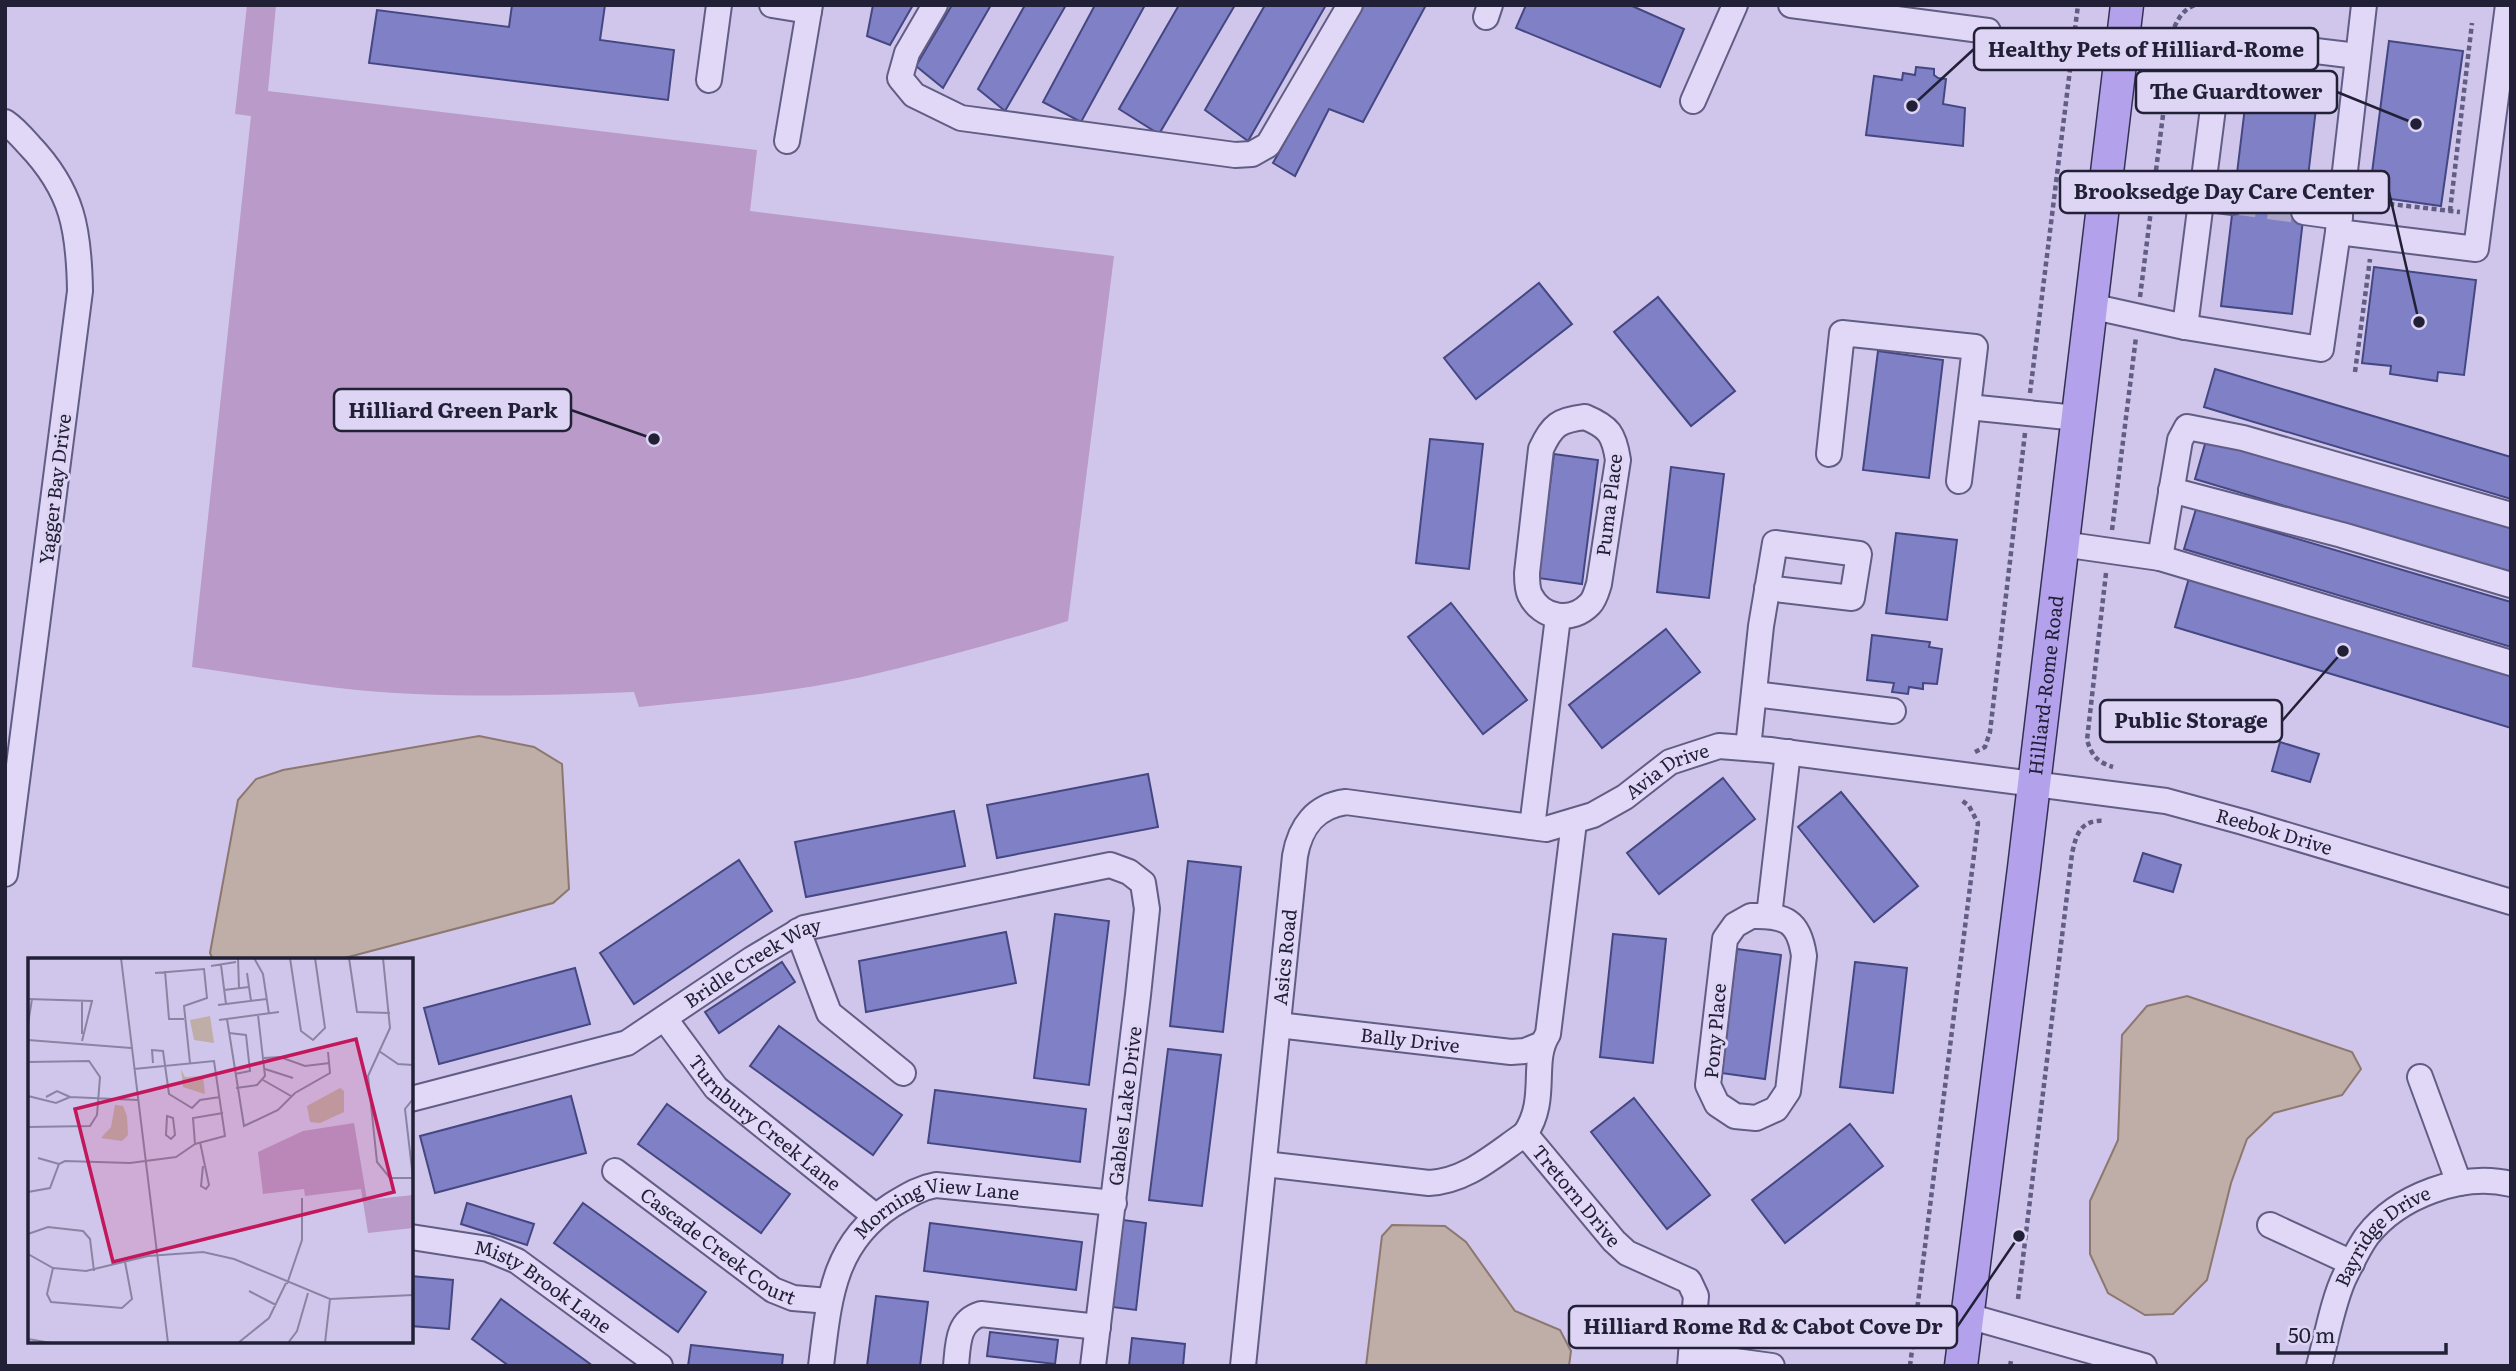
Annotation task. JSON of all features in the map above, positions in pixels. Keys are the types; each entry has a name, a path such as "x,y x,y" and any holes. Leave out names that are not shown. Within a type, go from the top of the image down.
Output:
{"main road":[{"name":"Hilliard-Rome Road","path":"1961,1366 2034,785 2127,5"}],"street":[{"path":"709,80 719,5"},
{"path":"772,5 809,8 787,141"},
{"path":"935,5 907,53 900,78 914,95 961,118 1235,155 1252,154 1268,145 1350,5"},
{"path":"1693,101 1735,5"},
{"path":"1791,5 1988,31"},
{"path":"2090,306 2185,327 2321,349 2339,224 2364,5"},
{"path":"2304,212 2339,224 2476,249 2508,5"},
{"path":"2185,327 2218,69 2223,55 2231,46 2241,43 2357,56"},
{"name":"Yagger Bay Drive","path":"5,874 80,291 79,243 67,198 42,158 7,123"},
{"path":"2202,198 2233,202"},
{"path":"1829,454 1842,333 1975,347 1959,481"},
{"path":"1968,407 2077,418"},
{"name":"Puma Place","path":"1585,417 1603,425 1615,440 1618,460 1600,584 1592,602 1577,615 1558,617 1540,609 1528,593 1527,573 1541,449 1550,431 1565,419 1585,417"},
{"path":"2160,558 2180,440 2187,427 2244,438 2511,515"},
{"path":"2171,490 2342,535 2511,585"},
{"path":"2062,544 2160,558 2511,663"},
{"path":"1748,748 1767,588"},
{"path":"1532,827 1558,617"},
{"path":"1754,694 1893,711"},
{"name":"Avia Drive","path":"1574,822 1625,797 1670,762 1719,746 1788,752 2034,785"},
{"path":"1769,916 1788,752"},
{"name":"Reebok Drive","path":"2034,785 2166,801 2243,821 2511,902"},
{"name":"Asics Road","path":"1243,1366 1298,838 1304,825 1334,804 1346,803 1546,829 1574,822"},
{"path":"1525,1134 1538,1105 1542,1044 1548,1034 1574,822"},
{"name":"Bridle Creek Way","path":"413,1098 627,1043 752,959 804,928 1110,865"},
{"name":"Gables Lake Drive","path":"1093,1366 1147,909 1143,883 1129,872 1110,865"},
{"name":"Pony Place","path":"1751,916 1769,916 1789,921 1802,936 1804,956 1788,1091 1776,1109 1756,1118 1735,1116 1717,1104 1709,1085 1725,939 1735,925 1751,916"},
{"path":"798,932 829,1013 902,1073"},
{"name":"Turnbury Creek Lane","path":"665,1019 716,1088 875,1216"},
{"name":"Bally Drive","path":"1278,1025 1511,1052 1525,1051 1542,1044"},
{"path":"2420,1077 2459,1183"},
{"name":"Tretorn Drive","path":"1265,1164 1429,1183 1447,1182 1467,1174 1525,1134 1627,1253 1689,1281 1696,1296 1690,1360"},
{"name":"Cascade Creek Court","path":"615,1171 773,1290 793,1298 829,1301"},
{"name":"Bayridge Drive","path":"2319,1366 2345,1276 2368,1236 2396,1211 2423,1193 2459,1183 2497,1181 2511,1184"},
{"name":"Morning View Lane","path":"821,1366 829,1301 840,1264 849,1248 875,1216 915,1191 936,1185 1114,1203"},
{"path":"2270,1225 2352,1263"},
{"name":"Misty Brook Lane","path":"413,1237 488,1249 517,1261 660,1366"},
{"path":"956,1366 960,1332 971,1317 981,1314 1098,1327"},
{"path":"1968,1316 2144,1366"},
{"path":"1690,1360 1772,1366"}],"path":[{"path":"1968,754 1985,747 1990,732 2078,5"},
{"path":"2140,301 2174,28 2186,9 2195,5"},
{"path":"2450,211 2472,23"},
{"path":"2362,193 2361,201 2468,213"},
{"path":"2355,372 2370,257 2383,259"},
{"path":"1910,1366 1978,823 1969,806 1960,799"},
{"path":"2018,1299 2072,854 2075,839 2082,826 2095,820 2105,821"}],"shaded area":[{"path":"247,5 276,5 268,91 757,150 750,211 1114,256 1068,621 940,658 834,683 639,707 634,692 442,695 387,692 303,684 192,667 251,116 235,114"},
{"path":"479,736 534,747 562,764 569,889 553,903 345,958 212,958 210,953 238,800 256,779 283,770"},
{"path":"2187,996 2352,1052 2361,1069 2342,1095 2274,1113 2247,1139 2231,1183 2207,1280 2173,1314 2145,1315 2108,1293 2090,1254 2090,1201 2118,1140 2122,1035 2147,1006"},
{"path":"1392,1225 1445,1226 1466,1242 1515,1311 1560,1330 1571,1351 1569,1366 1366,1366 1382,1236"}],"building":[{"path":"512,5 605,5 600,40 674,50 668,100 369,63 377,10 509,27"},
{"path":"873,5 913,5 890,45 867,36"},
{"path":"952,5 991,5 943,88 916,66"},
{"path":"1025,5 1066,5 1005,111 978,89"},
{"path":"1095,5 1145,5 1081,122 1043,102"},
{"path":"1179,5 1235,5 1159,134 1119,109"},
{"path":"1265,5 1326,5 1248,141 1205,110"},
{"path":"1361,5 1426,5 1363,122 1329,109 1295,176 1273,163"},
{"path":"1526,5 1630,5 1684,29 1660,87 1516,28"},
{"path":"2389,41 2463,51 2441,206 2369,196"},
{"path":"1916,67 1934,69 1934,75 1946,79 1943,104 1965,108 1963,146 1866,135 1874,76 1902,80 1903,73 1915,75"},
{"path":"2248,82 2318,91 2292,314 2221,306"},
{"path":"2374,267 2476,280 2464,375 2438,372 2437,381 2390,374 2391,366 2362,363"},
{"path":"1539,283 1572,324 1476,399 1444,358"},
{"path":"1658,297 1735,391 1691,426 1614,332"},
{"path":"1878,351 1943,360 1929,478 1863,470"},
{"path":"2215,369 2511,457 2511,499 2204,407"},
{"path":"2207,437 2511,528 2511,574 2195,479"},
{"path":"1430,439 1483,444 1469,569 1416,563"},
{"path":"1554,454 1598,460 1582,584 1538,578"},
{"path":"1671,467 1724,474 1709,598 1657,592"},
{"path":"2196,509 2511,602 2511,647 2184,549"},
{"path":"1896,533 1957,540 1947,620 1886,613"},
{"path":"2189,578 2511,675 2511,728 2175,627"},
{"path":"1451,603 1527,700 1483,734 1408,637"},
{"path":"1666,629 1700,672 1602,748 1569,705"},
{"path":"1872,635 1930,642 1929,647 1942,649 1937,684 1923,683 1923,689 1909,687 1908,694 1892,692 1894,683 1867,680"},
{"path":"2280,742 2319,754 2310,782 2272,771"},
{"path":"1148,774 1158,827 997,858 987,805"},
{"path":"1723,778 1755,819 1659,894 1627,853"},
{"path":"1841,792 1918,886 1874,922 1798,827"},
{"path":"954,811 965,866 806,897 795,842"},
{"path":"2143,853 2181,865 2173,892 2134,881"},
{"path":"739,860 772,911 634,1004 600,953"},
{"path":"1188,861 1241,867 1223,1032 1170,1026"},
{"path":"1055,914 1109,921 1089,1085 1034,1078"},
{"path":"1006,932 1016,983 866,1012 859,961"},
{"path":"1613,934 1666,939 1653,1063 1600,1057"},
{"path":"1737,949 1781,955 1765,1079 1721,1073"},
{"path":"782,962 795,982 719,1033 705,1012"},
{"path":"1855,962 1907,968 1893,1093 1840,1087"},
{"path":"575,968 590,1024 439,1064 424,1008"},
{"path":"779,1026 902,1115 873,1155 750,1066"},
{"path":"1168,1049 1221,1055 1202,1206 1149,1200"},
{"path":"935,1090 1086,1109 1080,1162 928,1143"},
{"path":"571,1096 586,1153 435,1193 420,1136"},
{"path":"1634,1098 1710,1195 1667,1229 1591,1132"},
{"path":"667,1104 790,1194 761,1233 638,1144"},
{"path":"1850,1124 1883,1166 1785,1243 1752,1200"},
{"path":"467,1203 534,1224 527,1245 461,1224"},
{"path":"583,1203 706,1292 678,1332 554,1243"},
{"path":"1123,1220 1146,1223 1136,1310 1112,1307"},
{"path":"930,1223 1082,1242 1076,1290 924,1271"},
{"path":"413,1276 453,1280 449,1329 413,1326"},
{"path":"876,1296 928,1302 920,1366 867,1366"},
{"path":"501,1299 593,1366 509,1366 472,1339"},
{"path":"990,1332 1058,1340 1055,1364 987,1356"},
{"path":"1132,1338 1185,1344 1183,1366 1129,1366"},
{"path":"691,1345 783,1355 782,1366 688,1366"}],"tunnel":[{"path":"2233,202 2304,212"}],"place":[{"name":"Healthy Pets of Hilliard-Rome","path":"1912,106"},
{"name":"The Guardtower","path":"2416,124"},
{"name":"Brooksedge Day Care Center","path":"2419,322"},
{"name":"Hilliard Green Park","path":"654,439"},
{"name":"Public Storage","path":"2343,651"},
{"name":"Hilliard Rome Rd & Cabot Cove Dr","path":"2019,1236"}]}
